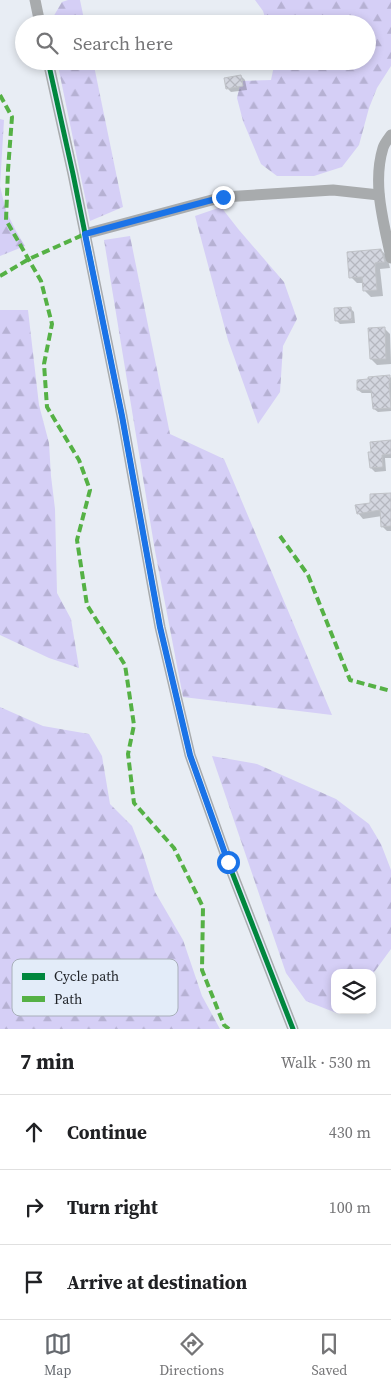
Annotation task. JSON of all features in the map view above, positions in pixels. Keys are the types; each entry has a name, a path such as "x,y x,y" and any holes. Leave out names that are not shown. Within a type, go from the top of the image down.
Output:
{"street":[{"path":"35,0 38,15"},
{"path":"50,70 122,416 160,627 190,755 228,862 293,1029"},
{"path":"391,135 383,147 378,176 379,194 391,258"},
{"path":"85,234 223,197 333,190 379,194"}],"green space":[{"path":"80,0 83,15 54,15 62,2"},
{"path":"255,0 391,0 391,66 377,88 369,108 359,145 342,167 314,176 277,176 261,164 243,121 237,98 241,81 271,80 273,70 376,70 376,15 264,15"},
{"path":"59,70 95,70 123,207 90,221"},
{"path":"0,119 4,120 0,186"},
{"path":"0,186 6,211 25,246 0,256"},
{"path":"221,207 284,282 297,319 283,346 280,392 258,424 228,340 195,216"},
{"path":"130,236 170,434 224,459 332,715 183,697 155,551 104,240"},
{"path":"0,310 28,310 39,405 49,443 55,509 57,593 71,619 79,668 49,658 0,635"},
{"path":"0,707 43,726 89,734 102,756 110,804 132,826 155,892 183,940 202,996 220,1029 0,1029"},
{"path":"212,756 257,764 336,799 369,824 381,844 391,870 391,949 376,970 331,969 331,1011 306,1001 286,973"}],"building":[{"path":"241,75 243,86 226,89 224,78"},
{"path":"381,249 385,262 375,263 377,290 363,291 362,277 349,278 347,252"},
{"path":"351,307 352,320 335,321 334,308"},
{"path":"385,327 386,359 370,359 368,328"},
{"path":"390,375 391,408 373,409 371,390 357,390 357,380"},
{"path":"391,440 391,454 382,455 383,467 370,468 368,452 371,452 370,442"},
{"path":"391,493 391,526 381,527 380,510 357,514 355,505 370,503 370,494"}],"marked path":[{"path":"0,95 12,117 6,220 41,281 52,324 44,364 47,407 79,460 90,490 77,540 87,605 125,665 134,725 128,754 134,803 174,848 203,907 202,970 224,1025 229,1029"},
{"path":"0,276 29,259 85,234"},
{"path":"280,536 308,575 350,680 391,691"}],"cycle path":[{"path":"50,70 122,416 160,627 190,755 228,862 293,1029"}],"route":[{"path":"223,197 85,234 122,416 160,627 190,755 228,862"}]}
